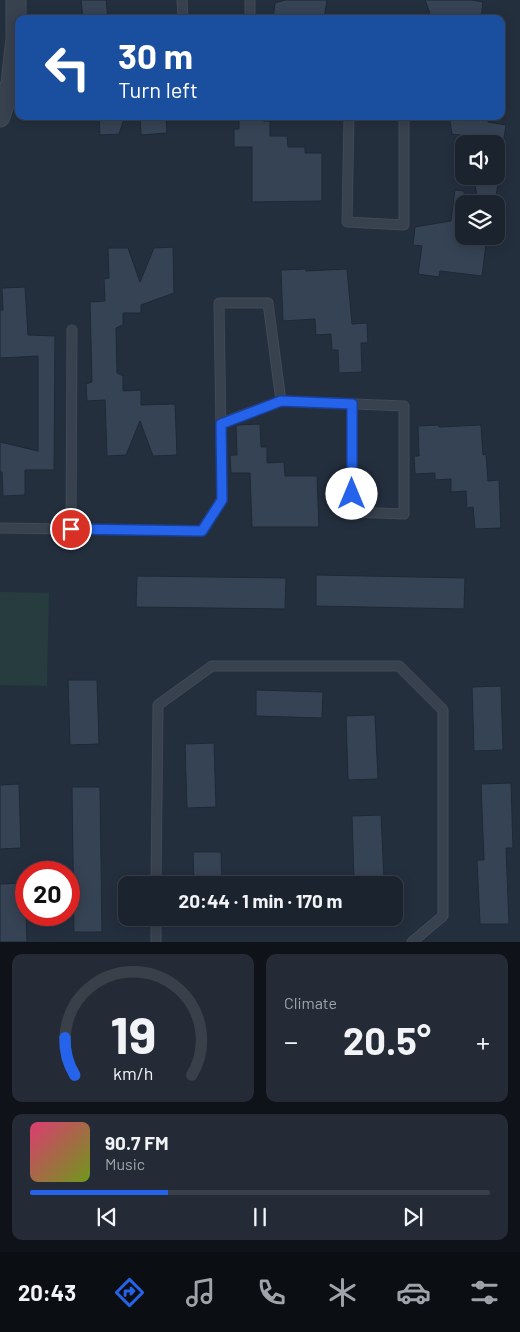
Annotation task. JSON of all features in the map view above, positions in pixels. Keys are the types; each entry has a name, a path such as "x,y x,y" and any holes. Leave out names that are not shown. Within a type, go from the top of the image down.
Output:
{"street":[{"path":"16,0 16,15"},
{"path":"0,117 10,83 15,46"}],"lane":[{"path":"182,0 183,15"},
{"path":"250,0 250,15"},
{"path":"350,120 347,222 404,225 404,120"},
{"path":"0,528 202,531 222,500 219,303 268,303 281,401"},
{"path":"71,529 72,330"},
{"path":"221,424 281,401 404,406 404,514 352,512 352,404"},
{"path":"156,876 158,705 212,666 399,666 444,710 444,916 412,942"},
{"path":"156,926 156,942"}],"green space":[{"path":"0,592 49,593 47,686 0,685"}],"building":[{"path":"81,0 106,0 108,15 83,15"},
{"path":"285,0 327,0 325,15 274,15 275,3"},
{"path":"425,0 472,0 483,2 481,15 431,15"},
{"path":"99,120 124,120 119,134 100,135"},
{"path":"140,120 166,120 167,133 141,135"},
{"path":"239,120 270,121 270,136 287,136 288,147 305,147 305,153 322,153 322,201 252,202 252,147 234,147 234,129 239,129"},
{"path":"450,120 488,120 488,122 506,125 504,135 452,134"},
{"path":"475,185 498,185 496,195 477,195"},
{"path":"455,190 464,191 464,195 455,195 455,245 486,245 482,276 440,271 439,277 418,274 422,246 413,245 415,227 451,221"},
{"path":"173,247 174,293 141,305 141,313 123,313 123,325 116,328 117,373 123,376 123,391 141,390 141,405 175,404 177,455 153,456 140,421 126,455 107,456 105,400 87,401 86,384 92,382 90,302 105,301 104,279 109,278 108,248 128,248 140,282 154,248"},
{"path":"306,269 306,271 347,269 352,324 367,323 368,343 361,343 362,372 339,373 338,350 332,350 331,334 316,335 315,319 283,321 281,270"},
{"path":"25,287 28,335 55,336 54,470 25,470 25,495 3,496 2,472 0,472 0,442 38,451 38,356 0,358 0,310 3,310 2,288"},
{"path":"260,424 261,447 267,447 267,463 284,462 285,476 317,476 319,527 252,527 250,473 231,473 230,455 237,455 236,425"},
{"path":"439,425 439,427 481,425 483,455 486,454 488,481 499,480 501,528 475,529 473,507 467,508 466,491 451,492 451,479 435,480 435,473 415,474 414,456 419,456 418,426"},
{"path":"316,575 465,578 464,609 316,606"},
{"path":"137,576 286,578 285,609 136,607"},
{"path":"68,680 97,680 99,744 70,745"},
{"path":"501,686 503,750 474,751 472,687"},
{"path":"256,690 323,692 322,718 256,716"},
{"path":"375,715 378,779 348,780 346,716"},
{"path":"214,743 216,807 187,808 185,744"},
{"path":"511,783 513,848 506,848 509,924 480,924 477,860 484,860 481,784"},
{"path":"19,784 21,848 0,849 0,785"},
{"path":"72,787 100,787 102,932 74,932 74,926 80,926 80,861 73,861"},
{"path":"381,815 384,876 354,876 352,816"},
{"path":"193,852 221,852 222,876 194,876"},
{"path":"15,883 15,926 26,926 27,942 0,942 0,884"}],"route":[{"path":"71,529 202,531 222,500 221,424 281,401 352,404 352,494"}]}
